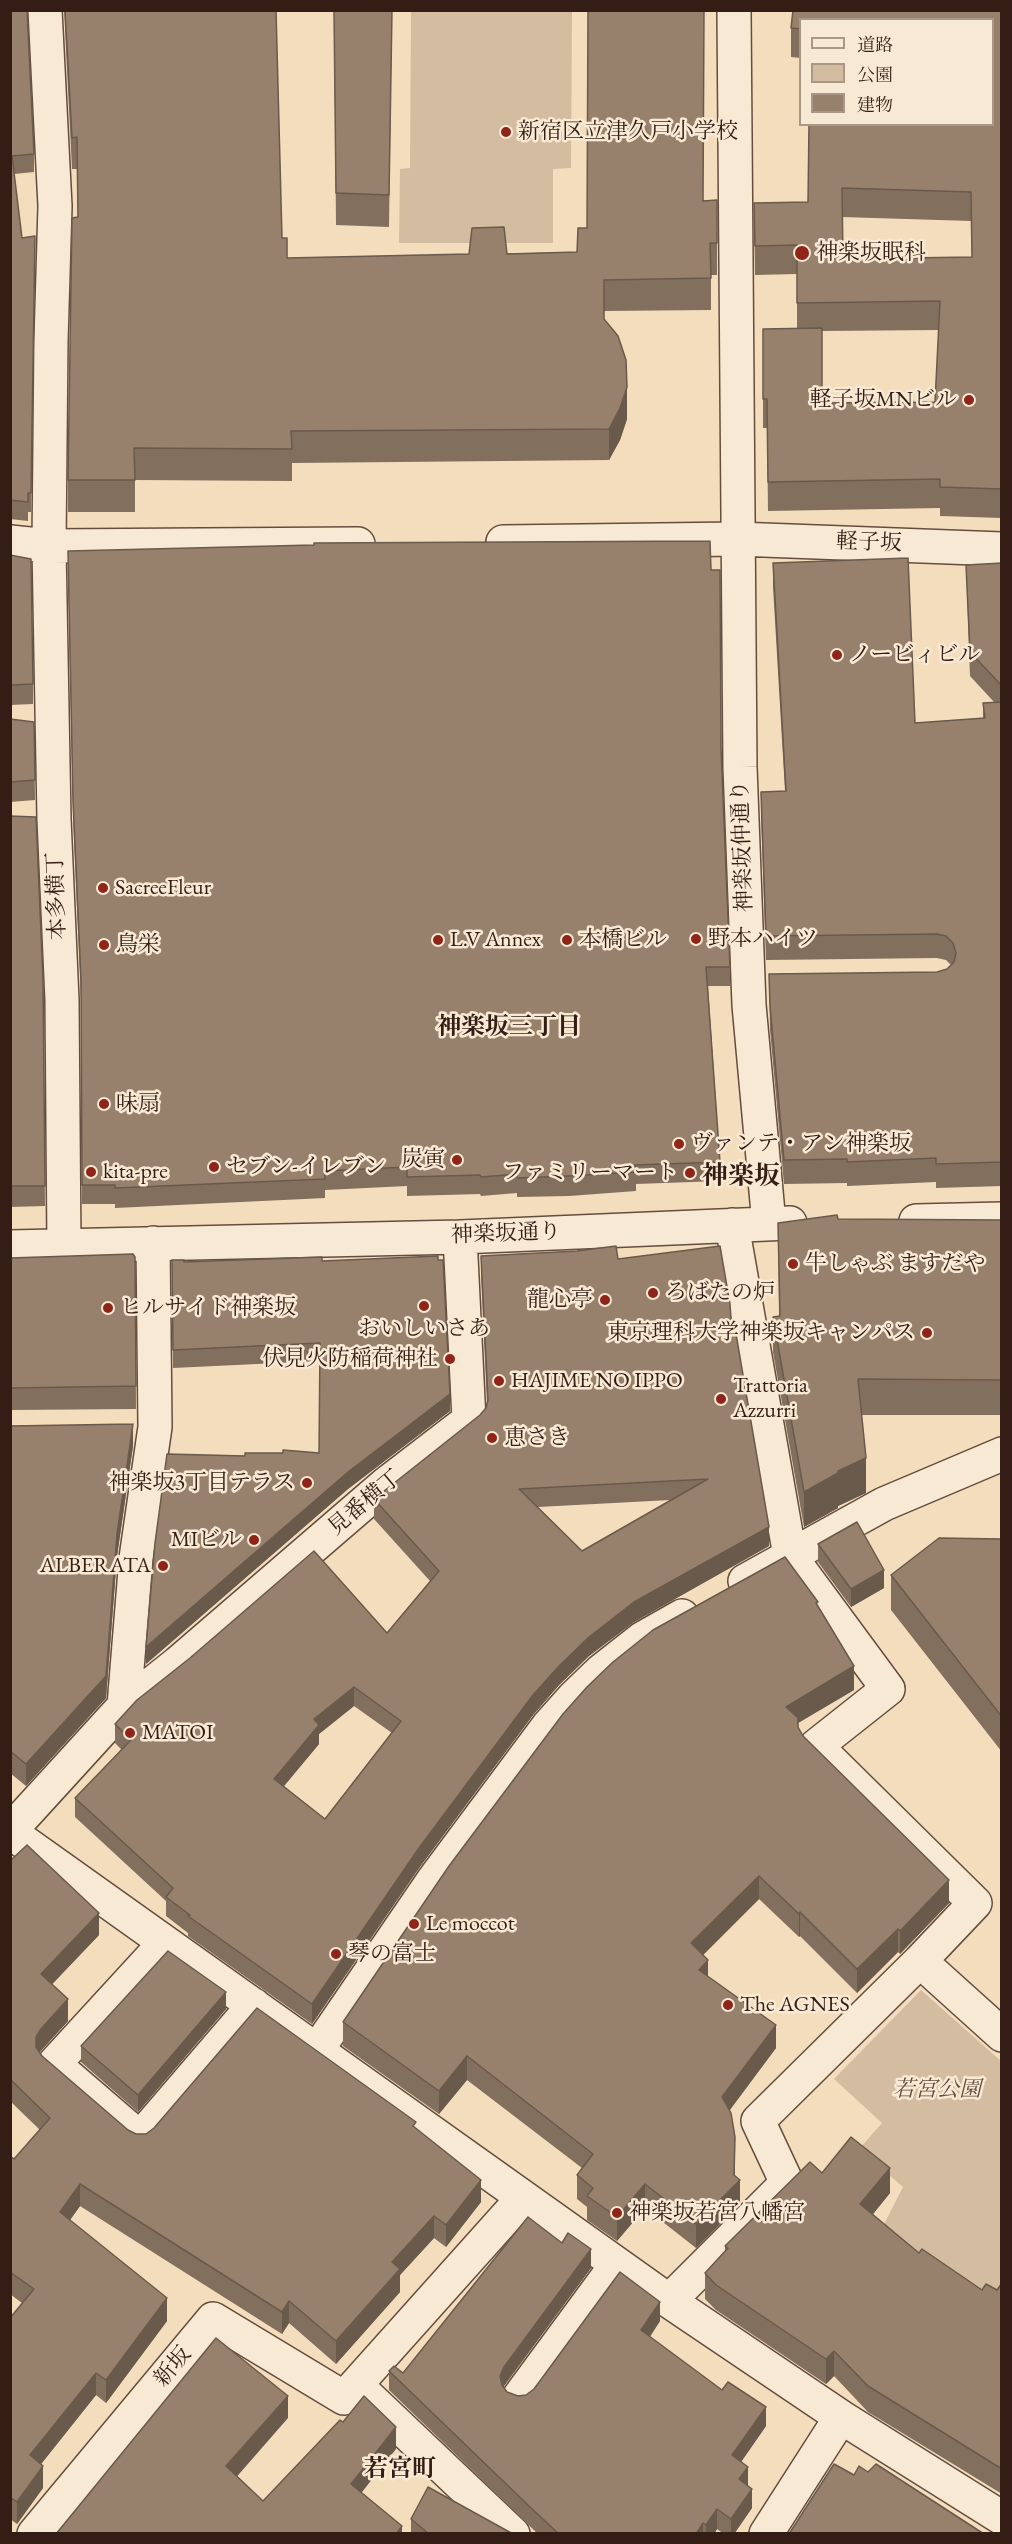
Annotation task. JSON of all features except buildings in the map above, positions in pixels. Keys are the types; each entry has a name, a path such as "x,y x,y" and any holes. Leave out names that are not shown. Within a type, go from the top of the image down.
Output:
{"street":[{"name":"本多横丁","path":"45,10 55,206 49,546 37,723 54,819 62,1011 64,1247"},
{"name":"神楽坂仲通り","path":"734,10 740,766 748,979 770,1224"},
{"name":"軽子坂","path":"479,543 737,538 1002,549"},
{"path":"10,542 49,546 384,543"},
{"path":"21,819 54,819"},
{"path":"748,979 783,979"},
{"path":"885,1221 1002,1219"},
{"name":"神楽坂通り","path":"10,1247 460,1237 816,1223"},
{"path":"669,2301 787,2183 758,2121 920,1961 975,1903 816,1746 888,1689 790,1556 732,1225"},
{"name":"見番横丁","path":"124,1706 178,1663 387,1483 469,1420 460,1237"},
{"path":"153,1243 155,1427 136,1558 124,1706 10,1832 669,2301 841,2417 1002,2518"},
{"path":"120,1427 155,1427"},
{"path":"317,2050 434,1879 548,1726 601,1671 643,1638 884,1504 1002,1454"},
{"path":"165,1943 54,2064 140,2138 254,2005"},
{"path":"920,1961 1002,2035"},
{"path":"513,2534 350,2391 523,2198"},
{"path":"519,2397 617,2264"},
{"name":"新坂","path":"34,2534 213,2319 350,2391"},
{"path":"766,2534 841,2417"}],"green space":[{"path":"411,11 572,11 571,168 553,169 553,243 399,243 400,169 410,168"},
{"name":"若宮公園","path":"921,1990 1001,2061 1002,2294 996,2303 879,2234 903,2187 859,2149 882,2123 834,2079"}],"place":[{"name":"新宿区立津久戸小学校","path":"506,132"},
{"name":"神楽坂眠科","path":"802,253"},
{"name":"軽子坂MNビル","path":"969,400"},
{"name":"ノービィビル","path":"837,655"},
{"name":"SacreeFleur","path":"103,888"},
{"name":"野本ハイツ","path":"696,939"},
{"name":"L.V Annex","path":"438,940"},
{"name":"本橋ビル","path":"567,940"},
{"name":"鳥栄","path":"104,945"},
{"name":"味扇","path":"104,1104"},
{"name":"ヴァンテ・アン神楽坂","path":"679,1144"},
{"name":"炭寅","path":"457,1160"},
{"name":"セブン-イレブン","path":"214,1167"},
{"name":"kita-pre","path":"91,1172"},
{"name":"ファミリーマート","path":"690,1173"},
{"name":"牛しゃぶ ますだや","path":"793,1264"},
{"name":"ろばたの炉","path":"653,1293"},
{"name":"龍心亭","path":"605,1300"},
{"name":"おいしいさあ","path":"424,1306"},
{"name":"ヒルサイド神楽坂","path":"108,1308"},
{"name":"東京理科大学神楽坂キャンパス","path":"927,1333"},
{"name":"伏見火防稲荷神社","path":"450,1359"},
{"name":"HAJIME NO IPPO","path":"499,1381"},
{"name":"Trattoria Azzurri","path":"721,1399"},
{"name":"恵さき","path":"492,1438"},
{"name":"神楽坂3丁目テラス","path":"307,1483"},
{"name":"MIビル","path":"254,1540"},
{"name":"ALBERATA","path":"163,1566"},
{"name":"MATOI","path":"130,1733"},
{"name":"Le moccot","path":"414,1924"},
{"name":"琴の富士","path":"336,1954"},
{"name":"The AGNES","path":"728,2005"},
{"name":"神楽坂若宮八幡宮","path":"617,2213"}],"district":[{"name":"神楽坂三丁目","path":"509,1027"},
{"name":"神楽坂","path":"741,1177"},
{"name":"若宮町","path":"400,2469"}]}
